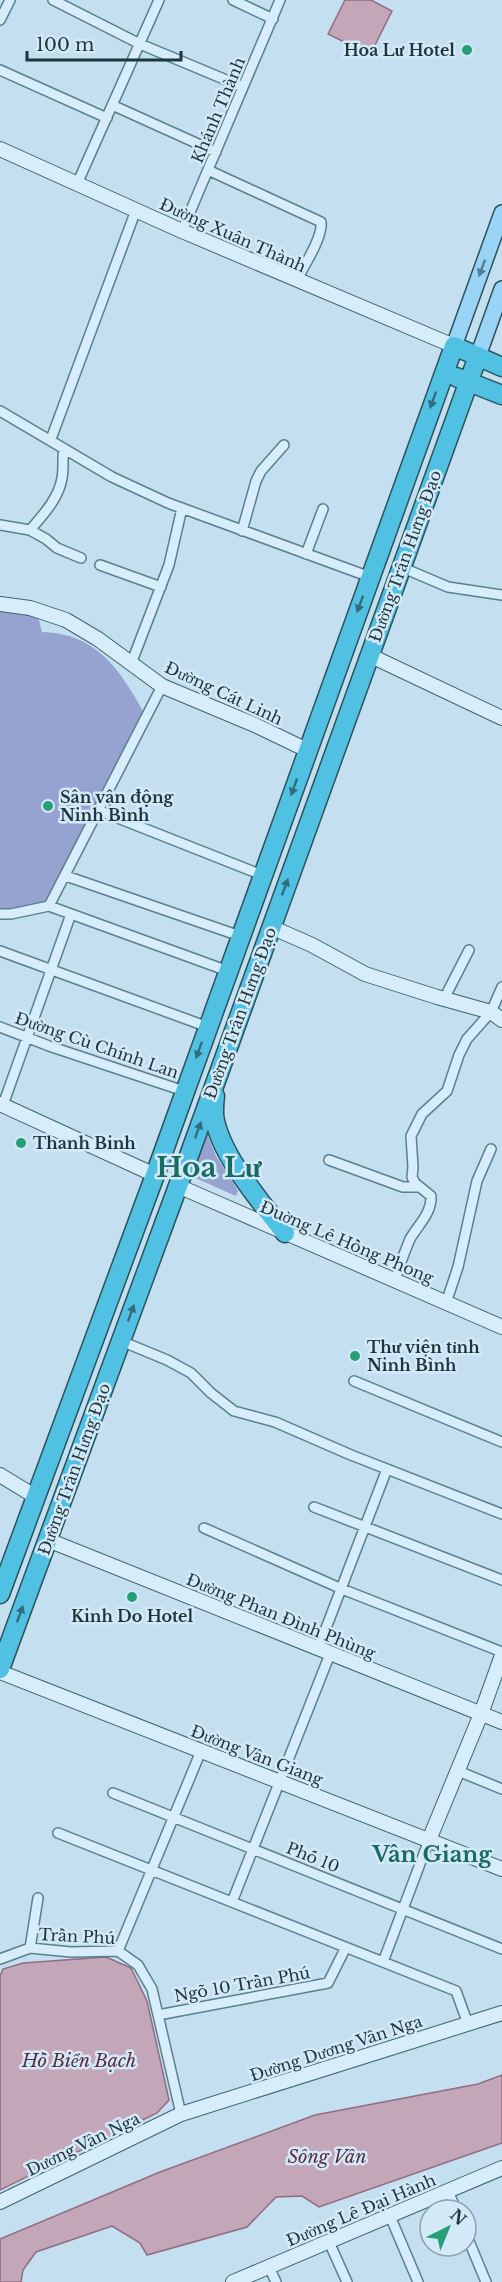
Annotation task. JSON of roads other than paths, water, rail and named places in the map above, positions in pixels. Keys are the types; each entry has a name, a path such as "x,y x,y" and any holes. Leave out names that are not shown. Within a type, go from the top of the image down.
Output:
{"highway":[{"path":"454,346 502,367"},
{"name":"Đường Trân Hưng Đạo","path":"0,1594 155,1175 454,346"},
{"name":"Đường Trân Hưng Đạo","path":"0,1671 478,356"},
{"path":"443,372 502,395"},
{"path":"215,1083 214,1116 223,1145 257,1197 285,1233"},
{"path":"155,1175 178,1186"}],"main road":[{"path":"454,346 502,213"},
{"path":"478,356 502,288"}],"street":[{"path":"0,20 10,0"},
{"path":"53,0 140,44 243,87"},
{"path":"77,184 159,0"},
{"path":"233,0 273,19"},
{"name":"Khánh Thành","path":"182,231 280,0"},
{"path":"0,70 107,118"},
{"path":"112,105 216,152"},
{"name":"Đường Xuân Thành","path":"1,153 454,346"},
{"path":"208,170 321,222 322,226 314,248 296,280"},
{"path":"51,439 135,210"},
{"path":"0,411 112,477 182,508 370,577"},
{"path":"242,531 256,481 261,471 284,444"},
{"path":"30,530 44,514 57,493 62,478 64,449"},
{"path":"131,664 169,565 182,508"},
{"path":"306,554 323,509"},
{"path":"0,525 30,530 57,548 81,558"},
{"path":"100,565 161,587"},
{"path":"401,567 448,587 502,595"},
{"name":"Đường Cát Linh","path":"0,604 30,608 66,620 98,639 162,686 255,725 307,750"},
{"path":"369,655 502,718"},
{"path":"49,906 100,811 162,686"},
{"path":"100,811 262,875"},
{"path":"66,876 240,936"},
{"path":"0,914 49,906 228,971"},
{"path":"71,914 1,1105 155,1175"},
{"path":"271,927 312,945 365,974 496,1016"},
{"path":"444,999 469,950"},
{"path":"0,951 208,1027"},
{"path":"395,1281 410,1239 428,1213 432,1202 431,1196 412,1177 411,1136 422,1114 440,1100 447,1091 467,1039 496,1016 502,987"},
{"name":"Đường Cù Chính Lan","path":"0,1027 184,1091"},
{"path":"446,1303 460,1258 477,1181 490,1149"},
{"path":"329,1160 403,1187 420,1187"},
{"name":"Đuờng Lê Hồng Phong","path":"178,1186 502,1327"},
{"path":"121,1341 167,1360 191,1373 211,1394 234,1411 275,1422 502,1514"},
{"path":"354,1381 502,1442"},
{"path":"232,1902 280,1782 324,1651 342,1588 387,1469"},
{"path":"0,1474 36,1497"},
{"path":"314,1507 502,1580"},
{"path":"204,1528 342,1588 502,1653 481,1714 429,1840 383,1962"},
{"name":"Đường Phan Đình Phùng","path":"48,1540 502,1722"},
{"name":"Đường Vân Giang","path":"0,1671 502,1869"},
{"path":"118,1951 201,1751"},
{"path":"458,1771 502,1789"},
{"name":"Phố 10","path":"113,1793 502,1950"},
{"path":"58,1833 456,1991 468,2024"},
{"path":"30,1948 38,1898"},
{"name":"Ngõ 10 Trần Phú","path":"158,2015 328,1983 346,1947"},
{"name":"Trần Phú","path":"0,1959 30,1948 71,1952 118,1951 138,1965 152,1989 181,2114"},
{"name":"Đường Dương Vân Nga","path":"181,2114 502,2013"},
{"name":"Dương Vân Nga","path":"0,2202 181,2114"},
{"name":"Đường Lê Đại Hành","path":"233,2282 502,2168"},
{"path":"448,2191 451,2198"},
{"path":"390,2216 418,2282"},
{"path":"329,2242 347,2282"},
{"path":"476,2258 486,2282"},
{"path":"269,2267 276,2282"}],"water":[{"path":"345,0 371,0 392,11 370,55 328,34"},
{"name":"Hồ Biển Bạch","path":"106,1957 131,1968 147,2001 169,2100 157,2113 0,2190 0,1976 3,1969 23,1963"},
{"name":"Sông Vân","path":"502,2075 502,2143 319,2207 302,2196 276,2197 247,2227 147,2255 140,2243 112,2226 36,2252 23,2270 21,2282 0,2282 0,2239 160,2172 315,2115 478,2084"}],"place":[{"name":"Hoa Lư Hotel","path":"467,50"},
{"name":"Sân vận động Ninh Bình","path":"48,806"},
{"name":"Thanh Binh","path":"21,1143"},
{"name":"Thư viện tỉnh Ninh Bình","path":"355,1356"},
{"name":"Kinh Do Hotel","path":"132,1597"}],"district":[{"name":"Hoa Lư","path":"209,1167"},
{"name":"Vân Giang","path":"432,1854"}]}
